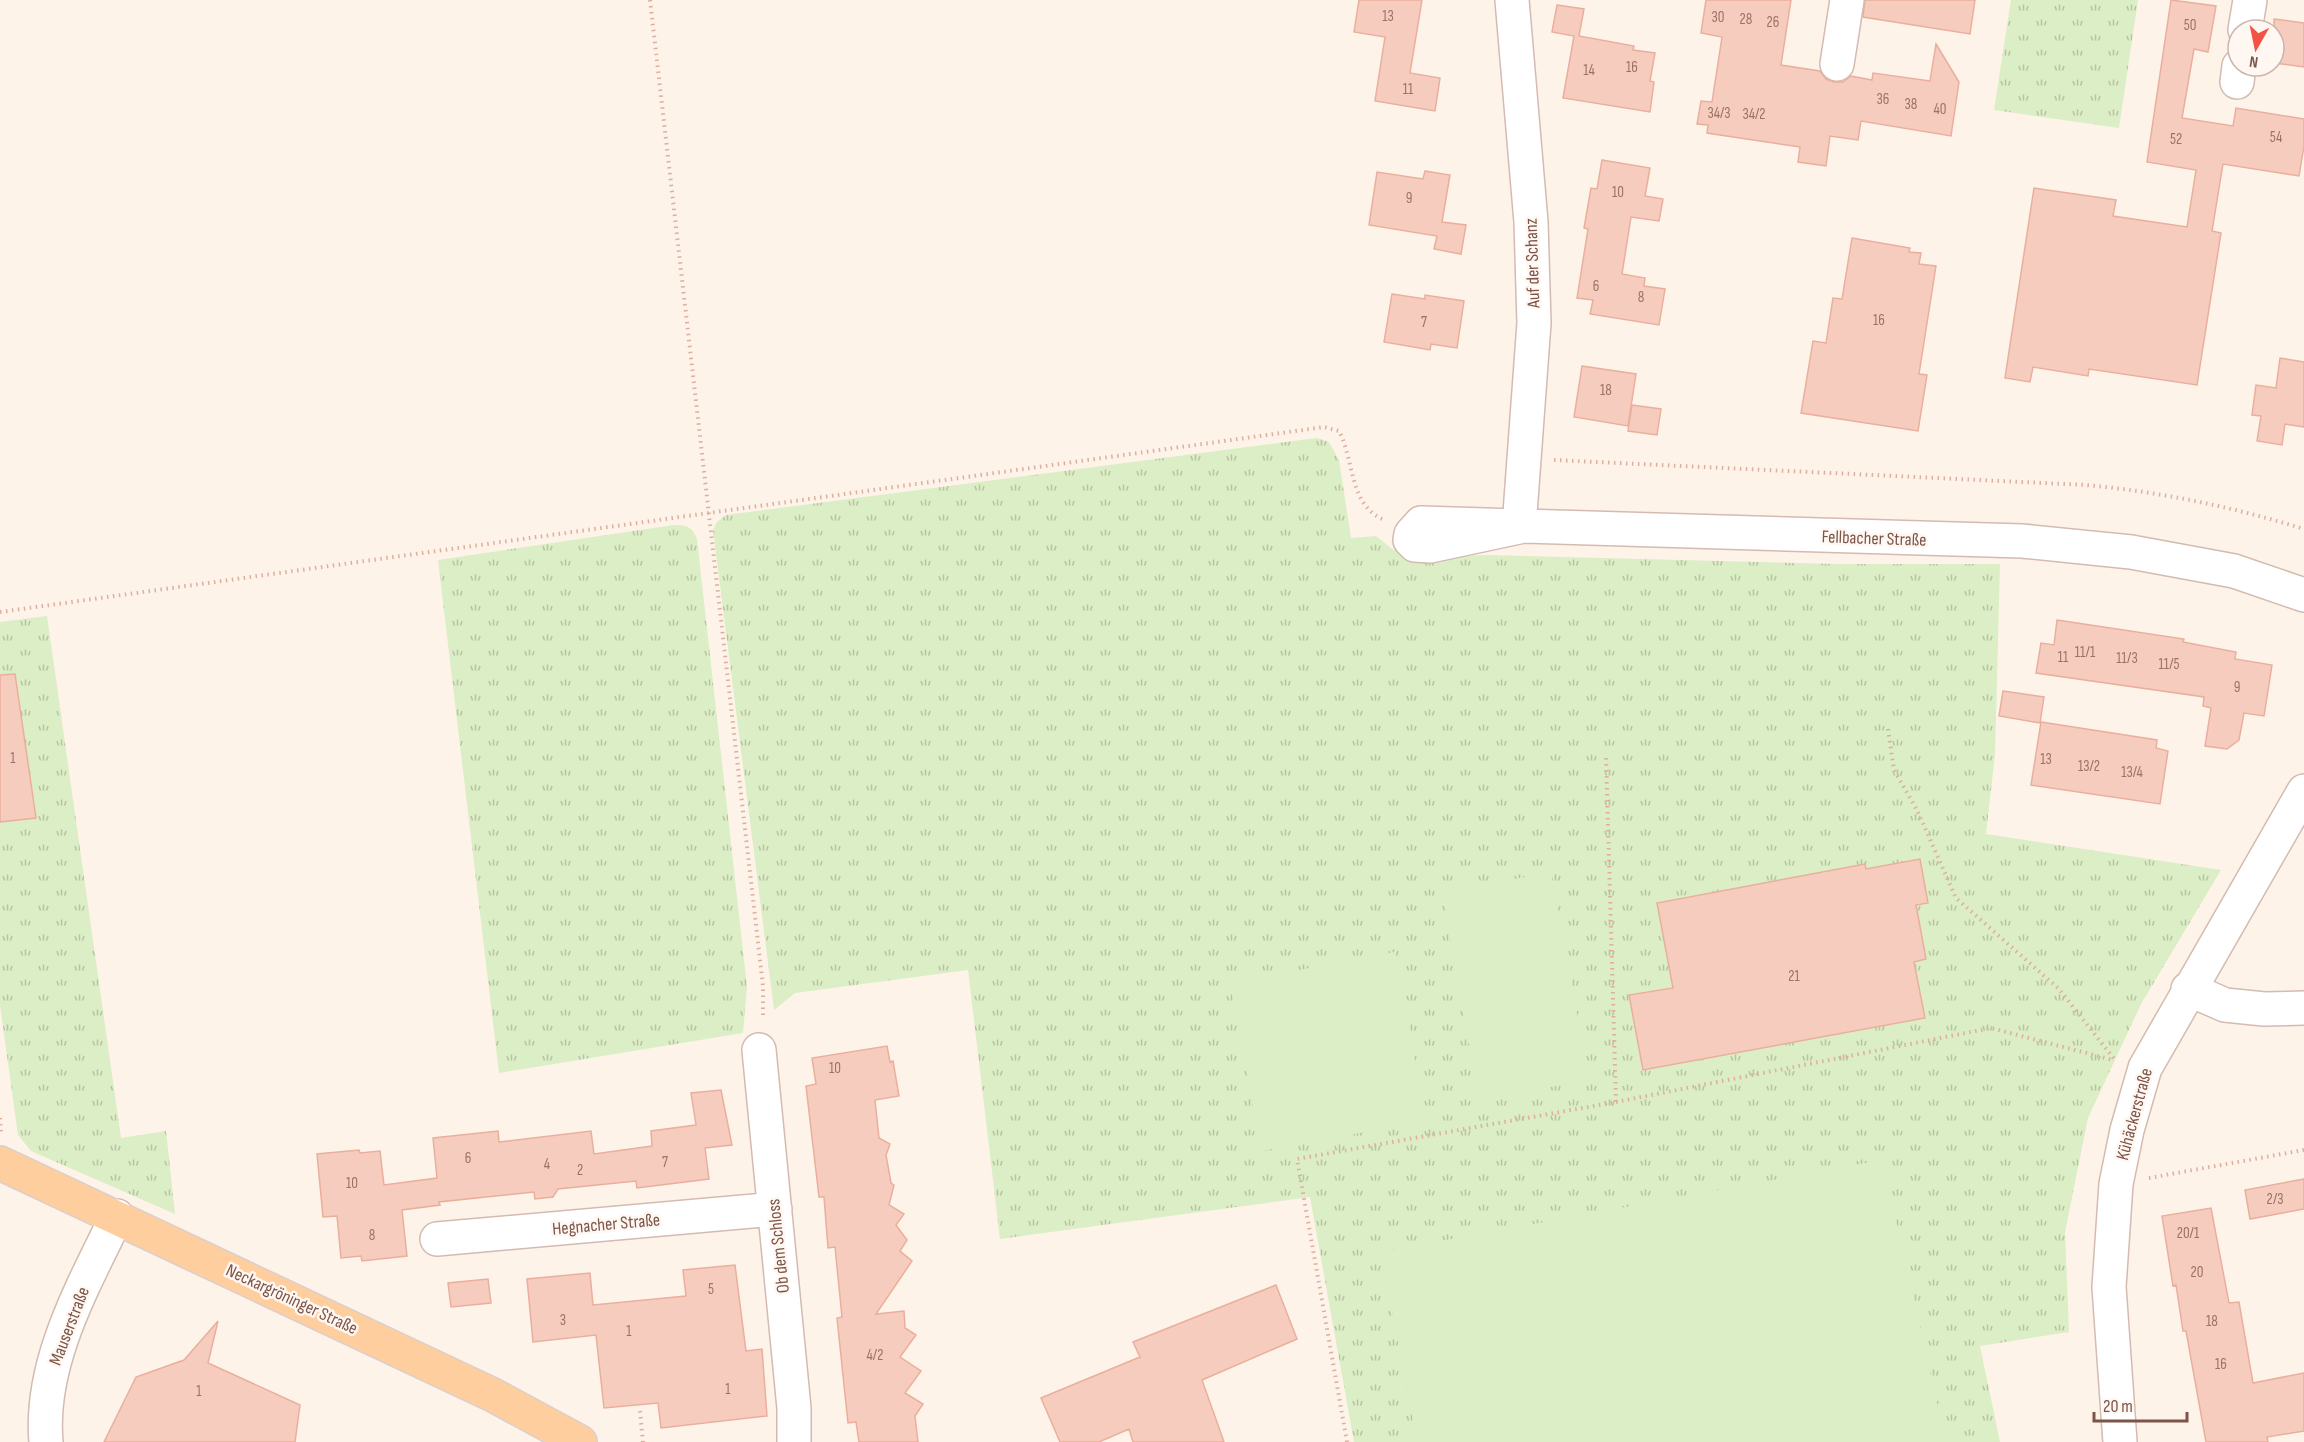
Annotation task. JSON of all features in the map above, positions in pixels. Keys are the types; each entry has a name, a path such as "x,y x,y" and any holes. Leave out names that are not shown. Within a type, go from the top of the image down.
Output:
{"main road":[{"name":"Neckargröninger Straße","path":"0,1163 117,1216 493,1395 580,1442"}],"street":[{"name":"Auf der Schanz","path":"1512,0 1531,222 1534,306 1533,359 1519,527"},
{"path":"1837,64 1847,0"},
{"path":"2247,18 2250,0"},
{"name":"Fellbacher Straße","path":"1430,524 2022,541 2131,552 2223,569 2304,595"},
{"name":"Kühäckerstraße","path":"2120,1442 2109,1287 2116,1184 2130,1065 2188,989 2304,791"},
{"path":"2188,989 2225,1005 2264,1009 2304,1008"},
{"name":"Ob dem Schloss","path":"759,1050 794,1408 794,1442"},
{"name":"Hegnacher Straße","path":"437,1239 775,1209"},
{"name":"Mauserstraße","path":"46,1442 51,1374 76,1301 117,1216"}],"path":[{"path":"650,0 763,986 764,1027 759,1050"},
{"path":"0,612 1323,427 1339,430 1347,445 1356,490 1374,516 1386,521 1430,524"},
{"path":"1523,459 2086,484 2140,490 2181,498 2304,529"},
{"path":"1888,729 1894,770 1917,810 1956,898 2059,989 2130,1065"},
{"path":"1606,755 1616,1102"},
{"path":"1347,1442 1297,1159 1616,1102 1991,1028 2130,1065"},
{"path":"2116,1184 2304,1150"},
{"path":"640,1411 643,1442"}],"green space":[{"path":"2011,0 2138,0 2119,128 1994,110"},
{"path":"1317,438 1329,442 1339,460 1351,538 1376,536 1392,549 1409,557 1488,555 1837,564 2000,564 1995,754 1986,834 2221,870 2141,1004 2088,1118 2065,1232 2069,1332 1980,1346 2000,1442 1354,1442 1310,1197 1000,1239 968,970 795,993 774,1010 713,530 717,522 726,515"},
{"path":"674,525 688,527 697,539 747,987 743,1033 499,1073 438,560"},
{"path":"47,616 121,1138 166,1131 175,1214 31,1151 18,1135 0,1005 0,622"},
{"path":"1551,872 1589,1080 1479,1100 1442,893"},
{"path":"1395,952 1426,1121 1261,1151 1230,983"},
{"path":"1882,1160 1946,1442 1417,1442 1381,1252"}],"building":[{"path":"1359,0 1422,0 1410,73 1440,78 1435,111 1375,101 1385,37 1354,32"},
{"path":"1706,0 1791,0 1781,65 1820,71 1826,79 1834,82 1843,82 1851,76 1872,80 1873,73 1930,81 1936,44 1959,82 1951,136 1861,121 1858,140 1830,136 1826,166 1798,162 1800,147 1707,133 1708,125 1697,124 1701,101 1712,102 1722,37 1701,33"},
{"path":"1865,0 1975,0 1970,34 1863,17"},
{"path":"2171,0 2216,6 2208,52 2194,49 2182,118 2233,126 2236,108 2304,119 2304,146 2299,176 2223,164 2212,231 2221,233 2197,385 2089,369 2088,376 2033,367 2030,382 2005,378 2034,188 2116,200 2113,216 2187,227 2196,170 2147,162"},
{"path":"1557,5 1584,9 1579,36 1634,46 1633,50 1655,53 1650,81 1654,82 1650,112 1563,98 1574,36 1552,32"},
{"path":"2286,21 2304,23 2304,67 2286,65"},
{"path":"1602,160 1650,168 1645,196 1663,199 1659,221 1631,217 1622,274 1645,278 1644,286 1665,289 1659,325 1590,314 1593,300 1577,298 1588,229 1584,228 1591,188 1597,189"},
{"path":"1425,171 1450,175 1442,222 1466,225 1461,254 1434,249 1437,236 1369,225 1377,172 1423,179"},
{"path":"1852,238 1910,248 1909,252 1921,253 1919,264 1936,266 1919,374 1927,375 1918,431 1801,413 1813,341 1826,343 1833,298 1842,299"},
{"path":"1392,294 1425,299 1425,295 1464,301 1457,348 1431,344 1430,350 1384,342"},
{"path":"2280,358 2304,362 2304,427 2285,424 2282,445 2257,441 2261,416 2252,415 2256,385 2276,388"},
{"path":"1582,366 1636,374 1628,426 1574,417"},
{"path":"1632,405 1661,409 1657,435 1628,431"},
{"path":"2057,620 2184,639 2183,642 2236,652 2235,659 2272,665 2264,716 2244,713 2239,740 2227,749 2205,746 2211,708 2203,706 2204,697 2036,673 2041,643 2054,645"},
{"path":"15,674 36,818 0,822 0,675"},
{"path":"2003,691 2044,697 2040,723 1999,716"},
{"path":"2041,722 2157,740 2156,748 2168,751 2160,804 2031,785"},
{"path":"1920,859 1928,903 1916,905 1926,959 1914,962 1925,1018 1643,1070 1629,995 1673,988 1657,903 1865,864 1866,869"},
{"path":"887,1046 890,1062 893,1061 899,1096 875,1100 879,1138 890,1144 886,1155 891,1183 894,1185 889,1205 904,1214 896,1225 907,1240 900,1251 912,1261 876,1314 904,1311 905,1328 916,1335 900,1357 921,1371 905,1393 923,1404 915,1416 918,1442 859,1442 856,1422 848,1423 837,1318 842,1317 835,1247 828,1248 824,1197 819,1197 806,1086 816,1084 812,1058"},
{"path":"721,1090 732,1145 705,1148 709,1179 637,1188 636,1181 558,1189 553,1197 535,1199 534,1192 439,1202 440,1205 402,1210 407,1256 362,1261 361,1256 341,1258 337,1216 323,1217 317,1154 359,1150 360,1153 380,1151 384,1185 437,1178 433,1138 498,1131 499,1142 591,1131 594,1154 652,1146 651,1131 696,1125 691,1093"},
{"path":"2304,1179 2304,1209 2250,1219 2245,1190"},
{"path":"2211,1208 2229,1303 2239,1302 2253,1383 2304,1373 2304,1431 2267,1437 2268,1442 2206,1442 2186,1331 2183,1331 2176,1285 2173,1286 2162,1216"},
{"path":"735,1265 746,1351 762,1349 767,1416 661,1428 658,1403 604,1408 596,1335 533,1342 527,1279 590,1273 593,1305 686,1296 683,1270"},
{"path":"488,1279 491,1303 451,1307 448,1283"},
{"path":"1276,1285 1297,1339 1202,1380 1224,1442 1133,1442 1129,1429 1099,1442 1060,1442 1041,1398 1140,1357 1133,1342"},
{"path":"218,1321 208,1363 300,1405 295,1442 104,1442 136,1377 184,1360"}]}
